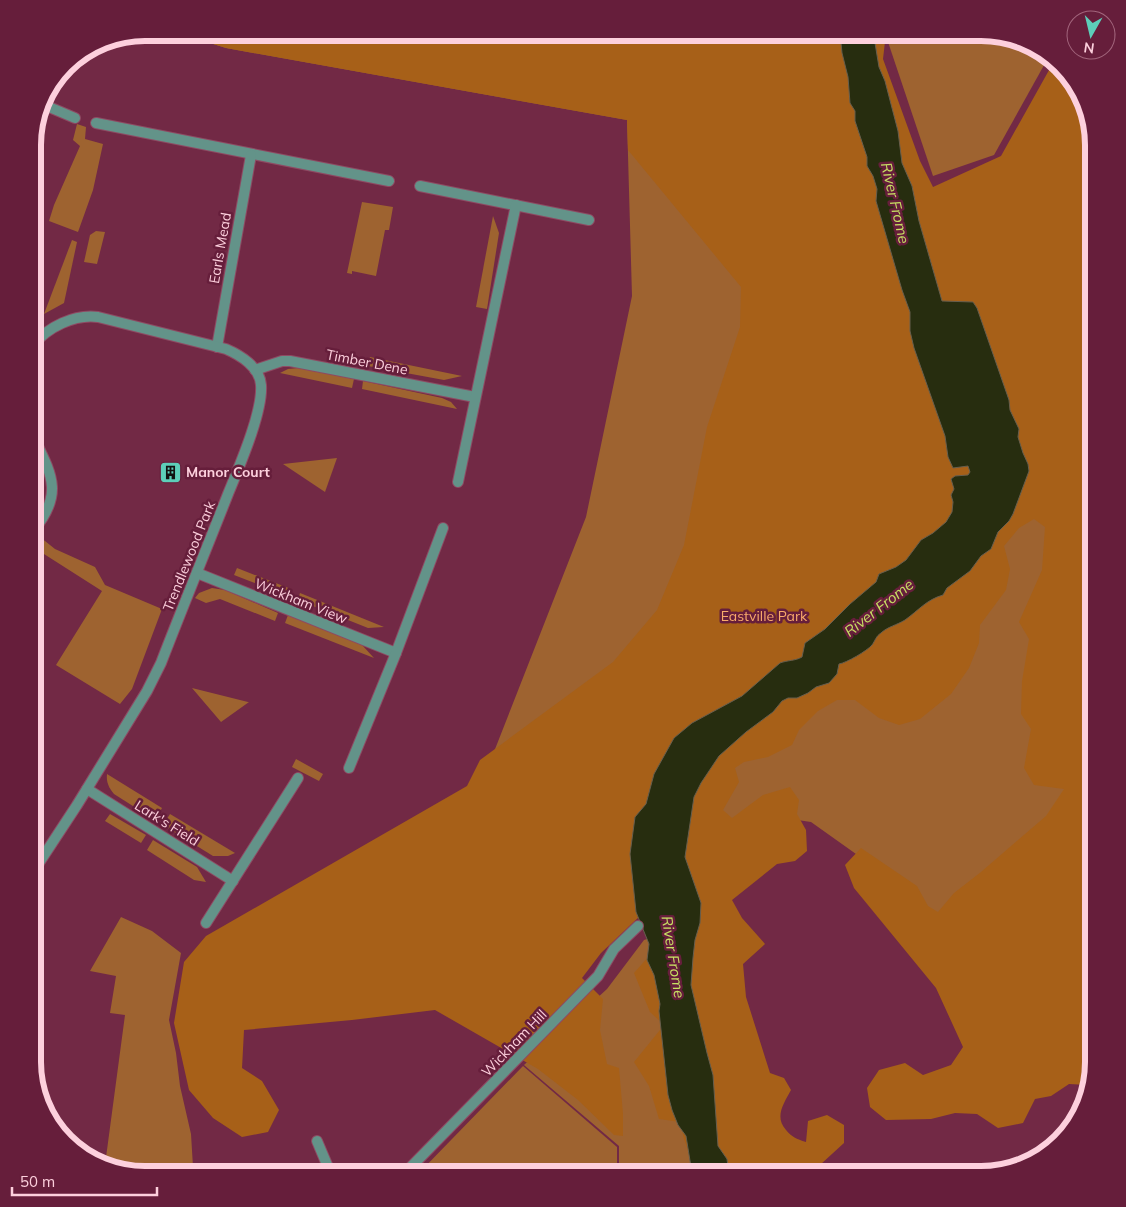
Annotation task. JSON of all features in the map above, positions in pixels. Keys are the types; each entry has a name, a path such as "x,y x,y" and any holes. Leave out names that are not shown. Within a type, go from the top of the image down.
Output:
{"street":[{"path":"49,107 75,118"},
{"path":"96,123 251,155 389,180"},
{"name":"Earls Mead","path":"217,347 251,155"},
{"path":"420,186 589,220"},
{"path":"458,482 516,206"},
{"path":"41,338 64,322 94,316 235,353 255,370"},
{"name":"Timber Dene","path":"255,370 279,362 290,361 475,397"},
{"name":"Trendlewood Park","path":"41,858 87,789 147,691 161,662 242,460 260,397 261,385 255,370"},
{"path":"41,452 50,470 52,486 47,511 41,520"},
{"path":"349,768 396,653 443,528"},
{"name":"Wickham View","path":"197,573 396,653"},
{"path":"206,923 298,778"},
{"name":"Lark's Field","path":"87,789 233,881"},
{"name":"Wickham Hill","path":"412,1166 598,976 614,949 638,926"},
{"path":"317,1141 328,1166"}],"green space":[{"name":"Eastville Park","path":"204,41 837,41 1001,539 1085,479 1085,972 1037,1039 894,881 811,822 784,818 743,851 479,790 586,517 632,296 627,120 226,48"},
{"name":"Eastville Park","path":"204,41 885,41 883,59 920,161 933,187 1001,156 1050,68 1059,77 1071,93 1079,112 1083,125 1085,146 1085,1061 1082,1085 1069,1084 1051,1096 1035,1099 1023,1123 998,1128 977,1114 955,1113 931,1119 886,1120 870,1107 867,1088 879,1070 905,1063 923,1075 951,1065 963,1047 936,988 854,888 845,865 861,848 917,886 928,906 938,912 954,893 1046,816 1064,789 1034,785 1024,768 1031,729 1021,714 1022,681 1029,639 1019,622 1042,570 1045,527 1034,519 1019,528 1004,546 1010,569 1006,590 980,625 979,643 969,668 951,694 920,719 899,725 879,718 855,700 837,700 818,711 799,730 792,745 768,757 744,762 735,768 739,782 723,810 732,818 763,795 790,787 799,800 797,814 806,830 807,851 795,861 777,864 732,900 742,918 765,944 743,964 746,997 770,1073 784,1078 791,1090 781,1110 782,1125 792,1136 806,1142 808,1121 827,1115 844,1125 844,1143 820,1166 693,1166 680,1122 659,1119 649,1086 634,1062 664,1025 650,1012 634,973 656,948 641,915 601,953 582,978 603,999 600,1030 607,1064 619,1068 623,1136 614,1135 578,1100 538,1069 435,1010 244,1030 242,1068 262,1081 279,1110 268,1132 242,1137 213,1118 189,1090 174,1023 184,962 206,936 467,786 480,760 613,662 657,610 684,545 707,427 740,327 741,287 628,150 627,120 226,48"},
{"path":"888,41 987,41 1001,43 1027,52 1045,64 994,155 933,176"},
{"path":"77,124 86,127 85,139 103,144 93,190 78,232 49,221 80,146 73,140"},
{"path":"362,202 393,207 389,230 385,230 376,276 352,271 352,274 347,273"},
{"path":"493,216 499,233 487,309 476,307"},
{"path":"96,231 105,232 97,264 84,262 90,235"},
{"path":"72,240 77,242 64,303 44,314"},
{"path":"370,357 462,376 444,380 368,366"},
{"path":"298,368 354,379 352,388 280,373 288,369"},
{"path":"363,381 442,398 451,402 457,409 362,389"},
{"path":"337,458 325,492 283,464"},
{"path":"41,538 55,549 95,567 105,585 162,609 132,689 120,704 56,665 102,591 41,552"},
{"path":"237,568 291,589 288,596 234,575"},
{"path":"212,588 225,590 278,613 275,621 220,599 206,603 195,598 199,593"},
{"path":"300,593 384,627 368,628 298,600"},
{"path":"288,615 362,645 374,658 285,623"},
{"path":"192,688 248,702 249,702 221,722"},
{"path":"296,759 323,774 319,781 292,767"},
{"path":"107,774 162,808 155,820 114,794 108,785"},
{"path":"110,814 146,835 141,843 105,821"},
{"path":"170,814 235,853 228,856 213,856 163,825"},
{"path":"153,840 197,867 206,882 194,880 147,850"},
{"path":"121,917 152,931 181,953 169,1020 180,1086 191,1134 193,1166 132,1165 106,1158 125,1015 110,1013 116,976 90,971"},
{"path":"665,933 692,1166 619,1166 619,1146 524,1065 607,989 644,940"},
{"path":"523,1066 617,1147 617,1166 426,1166"}],"water":[{"name":"River Frome","path":"841,41 874,41 879,67 885,81 898,131 902,163 912,186 919,221 942,301 973,302 977,308 1009,400 1010,410 1019,429 1018,437 1029,471 1009,521 998,532 991,549 981,556 970,571 947,588 943,595 932,600 905,620 883,631 866,650 839,664 837,674 829,683 816,687 797,698 788,698 782,701 773,712 746,732 719,756 694,797 685,857 701,903 691,985 713,1075 718,1146 727,1159 728,1166 691,1166 686,1136 678,1125 668,1095 659,1011 660,1004 654,975 647,960 649,944 636,912 630,854 635,817 646,804 654,774 674,738 692,723 742,696 780,663 802,657 805,643 825,629 876,582 879,574 896,567 906,560 921,540 946,522 952,512 953,502 951,495 954,489 951,479 955,476 968,475 970,472 968,466 953,468 948,457 945,436 914,348 910,331 910,312 876,201 877,189 873,176 867,166 867,157 855,121 855,111 850,103 848,77"}],"place":[{"name":"Manor Court","path":"170,472"}]}
